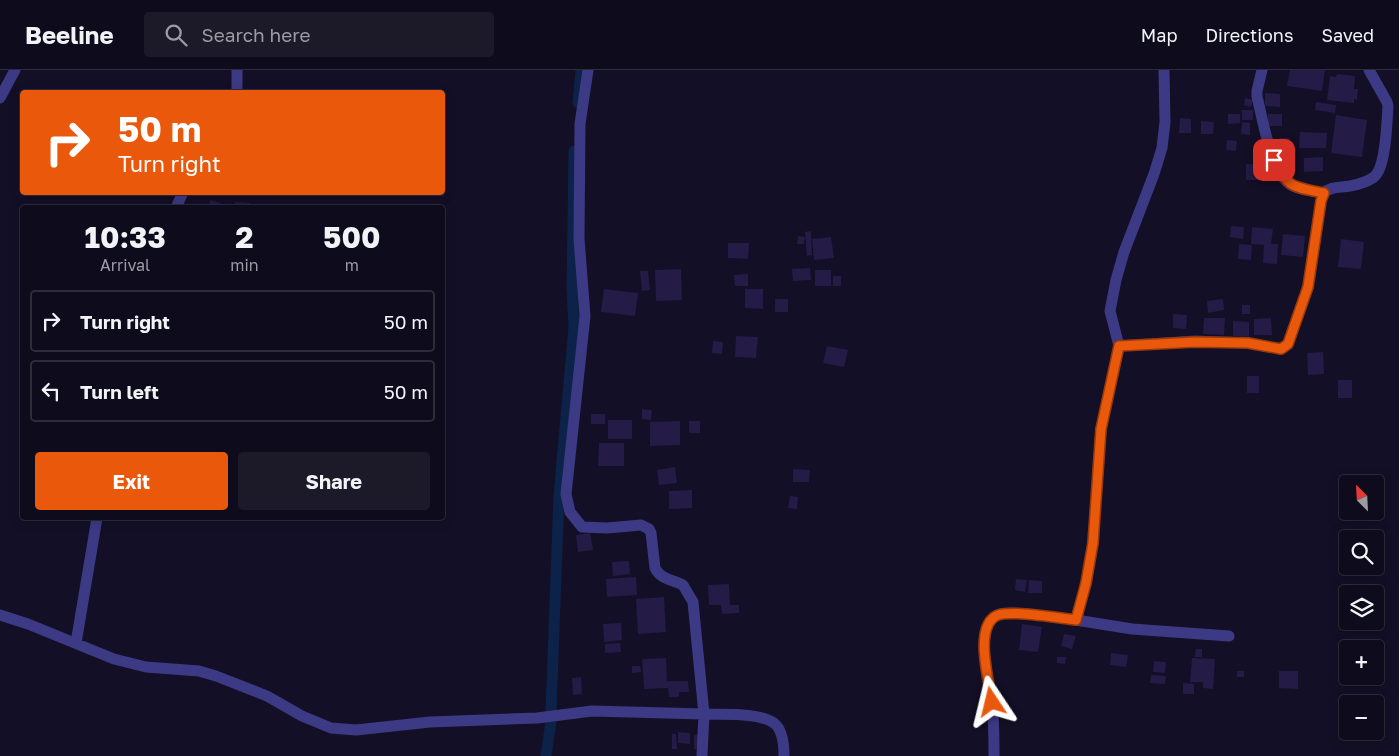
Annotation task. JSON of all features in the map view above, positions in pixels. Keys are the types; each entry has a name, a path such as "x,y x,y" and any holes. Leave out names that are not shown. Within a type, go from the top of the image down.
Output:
{"street":[{"path":"0,98 15,70"},
{"path":"237,70 237,90"},
{"path":"588,70 580,124 579,191 579,239 585,316 566,494 570,512 582,527 607,528 641,525 649,529 657,572 665,579 683,584 693,602 704,714 702,756"},
{"path":"1076,620 1086,583 1093,543 1101,429 1119,346 1110,311 1124,252 1162,148 1165,122 1164,70"},
{"path":"1262,70 1257,98 1274,160 1282,177 1293,186 1324,193"},
{"path":"1119,346 1195,342 1248,343 1281,349 1288,344 1308,287 1321,201 1324,193 1333,188 1350,186 1374,178 1380,168 1386,135 1388,102 1370,70"},
{"path":"76,643 97,520"},
{"path":"994,756 992,702 984,651 988,624 992,618 1004,613 1132,628 1229,636"},
{"path":"0,615 28,624 114,659 146,667 199,671 216,676 267,696 302,716 331,728 363,730 430,722 537,718 592,711 746,716 762,719 774,724 780,731 784,756"}],"building":[{"path":"1290,70 1325,70 1322,91 1287,86"},
{"path":"1337,74 1355,76 1354,89 1358,89 1357,100 1354,99 1354,103 1327,100 1330,76 1336,77"},
{"path":"1265,93 1280,94 1280,107 1265,106"},
{"path":"1245,98 1253,100 1251,107 1244,105"},
{"path":"1316,102 1336,105 1335,113 1315,110"},
{"path":"1242,110 1253,110 1253,120 1242,120"},
{"path":"1228,114 1240,114 1240,123 1228,124"},
{"path":"1268,114 1282,114 1282,126 1268,126"},
{"path":"1336,115 1367,120 1362,157 1331,153"},
{"path":"1180,118 1191,119 1191,133 1179,133"},
{"path":"1201,121 1214,122 1213,134 1201,134"},
{"path":"1242,122 1250,123 1250,135 1241,134"},
{"path":"1300,132 1327,133 1326,148 1299,148"},
{"path":"1279,138 1290,138 1289,150 1278,149"},
{"path":"1227,140 1237,141 1236,151 1226,150"},
{"path":"1323,157 1323,171 1304,172 1304,158"},
{"path":"1246,164 1267,165 1267,180 1246,180"},
{"path":"210,200 221,203 221,205 209,205"},
{"path":"235,202 250,203 250,205 235,205"},
{"path":"1231,226 1244,227 1243,239 1230,237"},
{"path":"1252,227 1273,229 1271,244 1278,244 1277,264 1263,263 1264,245 1251,244"},
{"path":"811,231 812,255 807,256 805,232"},
{"path":"1283,234 1305,236 1303,257 1281,255"},
{"path":"798,236 805,237 804,244 797,244"},
{"path":"831,237 834,258 814,260 812,239"},
{"path":"1341,239 1364,242 1361,269 1338,267"},
{"path":"728,243 749,243 748,259 728,258"},
{"path":"1239,244 1252,245 1251,260 1238,259"},
{"path":"810,268 811,280 793,281 792,269"},
{"path":"681,269 682,300 656,301 655,270"},
{"path":"815,270 831,270 831,286 815,286"},
{"path":"640,271 648,271 650,290 642,291"},
{"path":"748,274 748,286 735,286 734,275"},
{"path":"833,276 841,276 841,286 833,286"},
{"path":"604,289 638,293 635,316 601,312"},
{"path":"745,289 763,289 763,309 745,308"},
{"path":"775,299 788,299 788,312 775,312"},
{"path":"1223,299 1224,310 1208,313 1207,301"},
{"path":"1242,305 1250,305 1250,314 1242,314"},
{"path":"1173,314 1187,315 1186,329 1173,328"},
{"path":"1204,318 1225,318 1224,335 1203,334"},
{"path":"1271,318 1272,335 1254,335 1254,319"},
{"path":"1233,321 1249,322 1249,337 1233,336"},
{"path":"736,336 758,337 756,358 735,357"},
{"path":"713,341 723,342 722,354 712,353"},
{"path":"827,346 848,350 844,367 823,363"},
{"path":"1323,352 1324,374 1308,375 1307,353"},
{"path":"1247,376 1259,376 1259,393 1247,393"},
{"path":"1338,380 1352,380 1352,398 1338,398"},
{"path":"642,409 652,410 651,420 642,419"},
{"path":"591,414 605,414 605,424 591,424"},
{"path":"608,420 632,420 632,439 608,439"},
{"path":"680,421 680,445 650,446 650,422"},
{"path":"689,421 700,421 700,433 689,433"},
{"path":"599,443 624,443 624,466 598,466"},
{"path":"675,467 677,483 659,485 657,470"},
{"path":"793,469 810,470 809,482 793,482"},
{"path":"692,490 692,508 669,509 669,491"},
{"path":"790,496 798,497 797,509 788,508"},
{"path":"590,533 593,550 578,552 576,535"},
{"path":"629,561 630,574 613,576 612,562"},
{"path":"636,577 637,595 607,597 606,579"},
{"path":"1016,579 1027,580 1025,592 1015,590"},
{"path":"1029,580 1042,581 1042,593 1028,593"},
{"path":"729,584 730,605 739,605 739,613 722,614 721,605 709,605 708,585"},
{"path":"664,597 666,632 638,634 636,599"},
{"path":"621,623 622,640 604,642 603,624"},
{"path":"1022,624 1042,627 1038,652 1019,650"},
{"path":"1064,634 1076,636 1072,649 1061,646"},
{"path":"620,643 621,652 605,653 605,644"},
{"path":"1196,649 1202,649 1202,657 1195,657"},
{"path":"1111,653 1128,655 1126,667 1110,665"},
{"path":"1057,657 1066,657 1065,664 1057,663"},
{"path":"666,658 667,681 688,681 689,692 679,692 679,697 669,697 668,688 644,689 642,659"},
{"path":"1192,658 1215,659 1213,689 1203,688 1203,682 1190,682"},
{"path":"1154,661 1166,662 1165,673 1153,672"},
{"path":"632,666 640,666 641,672 632,673"},
{"path":"1237,671 1244,671 1244,677 1237,677"},
{"path":"1279,671 1298,671 1298,689 1279,688"},
{"path":"1151,675 1166,676 1165,684 1150,683"},
{"path":"581,677 582,694 573,695 572,678"},
{"path":"1183,683 1194,684 1194,694 1183,694"},
{"path":"678,732 690,733 690,744 678,743"},
{"path":"672,734 676,734 677,749 672,749"},
{"path":"701,734 702,749 694,749 694,735"}],"waterway":[{"path":"578,103 581,70"},
{"path":"551,711 559,495 574,327 572,289 574,151"},
{"path":"546,756 551,721"}],"route":[{"path":"992,702 984,651 986,631 992,618 1004,613 1076,620 1086,583 1093,543 1101,429 1119,346 1195,342 1248,343 1281,349 1288,344 1308,287 1321,201 1324,193 1293,186 1282,177 1274,160"}]}
